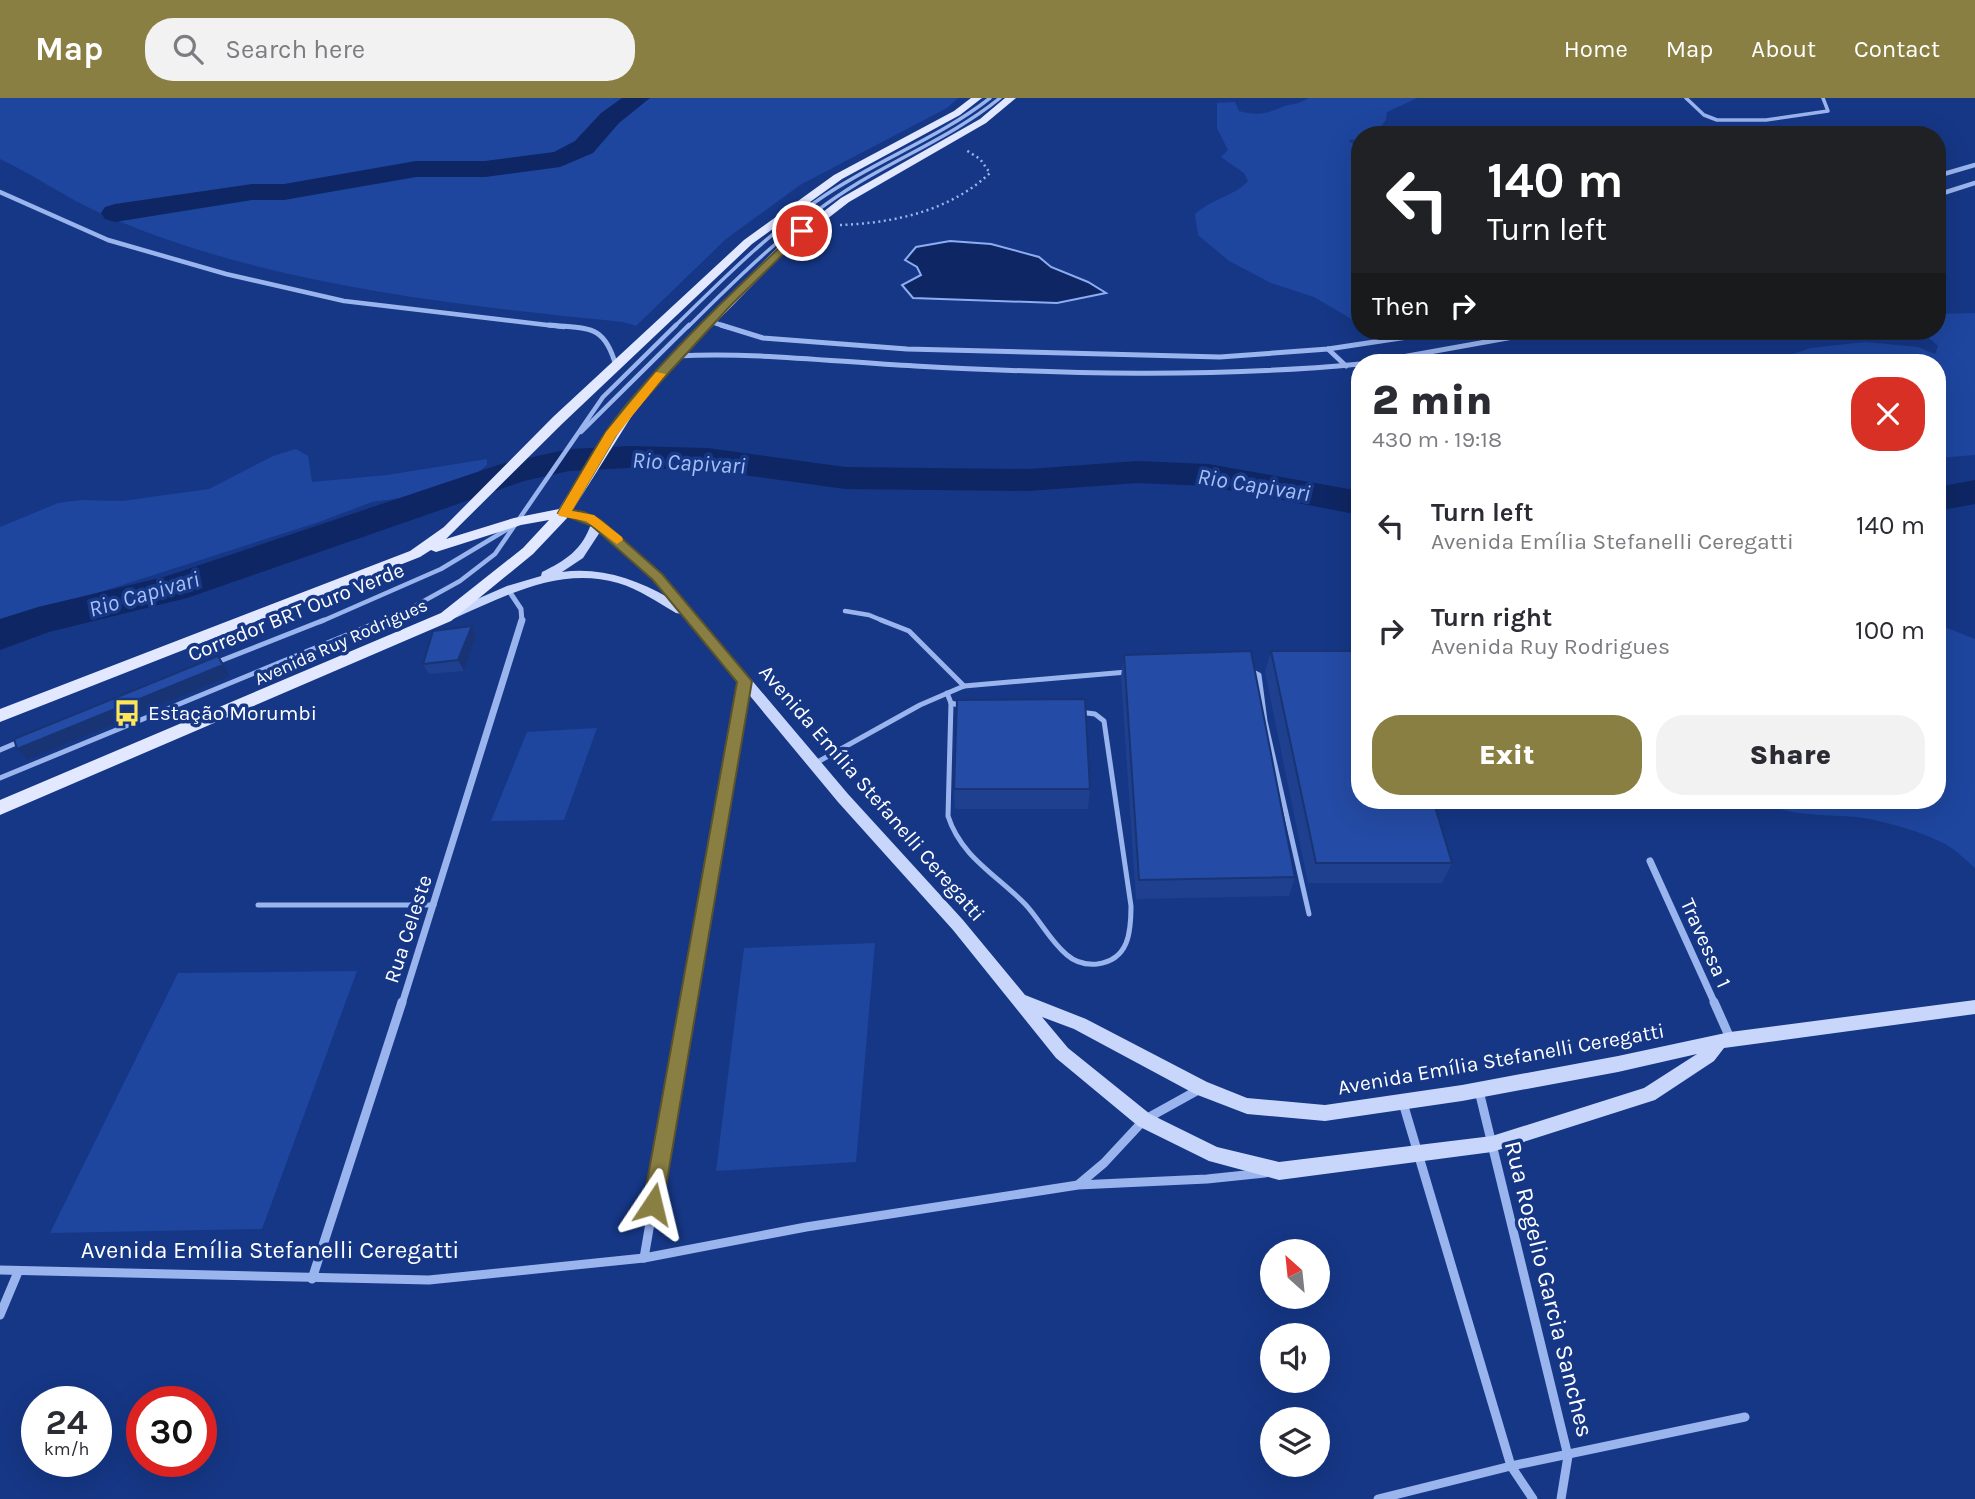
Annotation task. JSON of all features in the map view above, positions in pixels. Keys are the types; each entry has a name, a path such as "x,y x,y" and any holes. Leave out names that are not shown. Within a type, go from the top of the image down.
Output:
{"main road":[{"path":"415,554 449,530 734,254 781,216 838,177 957,113 977,98"},
{"name":"Avenida Ruy Rodrigues","path":"0,808 446,617 528,551 564,513 611,434 676,356 783,248 815,221 867,186 992,115 1011,98"},
{"path":"0,716 415,554 519,521 564,513"}],"street":[{"path":"1946,173 1975,165"},
{"path":"1946,192 1975,183"},
{"path":"0,192 108,240 239,277 344,301 594,330 610,344 616,366"},
{"path":"709,321 763,338 907,349 1220,357 1328,349 1388,340"},
{"path":"1422,354 1505,340"},
{"path":"1328,349 1346,366"},
{"path":"676,356 728,352 874,364 1083,373 1240,375 1351,365"},
{"name":"Avenida Emília Stefanelli Ceregatti","path":"564,513 580,515 597,523 657,577 814,764 958,925 1062,1053 1144,1120 1215,1155 1279,1171"},
{"path":"536,580 581,554 592,539 597,523"},
{"name":"Avenida Emília Stefanelli Ceregatti","path":"446,617 536,580 570,575 604,576 641,589 690,616"},
{"name":"Rua Celeste","path":"312,1279 434,905 522,623 521,610 509,591"},
{"path":"644,1258 744,681"},
{"name":"Travessa 1","path":"1650,861 1725,1040"},
{"name":"Avenida Emília Stefanelli Ceregatti","path":"1020,1001 1080,1024 1201,1088 1247,1106 1325,1114 1478,1090 1618,1064 1725,1040 1975,1007"},
{"name":"Avenida Emília Stefanelli Ceregatti","path":"0,1270 429,1280 644,1258 806,1227 1078,1185 1207,1179 1492,1144 1648,1094 1708,1056 1725,1040"},
{"path":"1078,1185 1104,1163 1144,1120 1201,1088"},
{"name":"Rua Rogelio Garcia Sanches","path":"1478,1090 1568,1456 1561,1499"},
{"path":"1403,1102 1511,1466 1533,1499"},
{"path":"0,1315 18,1272"},
{"path":"1378,1499 1511,1466 1745,1417"}],"lane":[{"name":"Corredor BRT Ouro Verde","path":"0,778 413,607 477,569 495,554 593,410 619,379 770,236 837,188 967,116 990,98"},
{"name":"Corredor BRT Ouro Verde","path":"572,442 752,263 792,228 858,183 974,119 1000,98"},
{"path":"1686,98 1708,117 1723,121 1750,121 1828,111 1823,98"},
{"name":"Corredor BRT Ouro Verde","path":"202,668 438,570 491,541 519,521"},
{"path":"845,611 869,615 909,631 964,685"},
{"path":"1240,670 1252,670 1259,675 1265,721 1309,914"},
{"path":"814,764 920,705 964,685 1137,672"},
{"path":"947,693 951,702 948,816 950,826 962,848 1035,915 1068,956 1085,964 1106,963 1123,953 1131,932 1131,906 1104,721 1094,714 1066,713"},
{"path":"951,702 973,709"},
{"path":"0,750 25,739"},
{"path":"258,905 434,905"}],"path":[{"path":"815,221 855,225 906,217 962,194 990,173 981,159 946,142"}],"shaded area":[{"path":"0,98 958,98 947,108 800,185 726,239 636,326 623,322 491,308 356,288 223,257 159,237 98,212 0,159"},
{"path":"1308,98 1417,98 1387,112 1386,120 1381,126 1351,126 1351,140 1348,140 1351,142 1351,319 1314,297 1271,283 1229,261 1198,235 1195,214 1248,181 1244,173 1221,157 1228,150 1217,128 1217,103 1235,102 1239,111 1261,114"},
{"path":"950,241 991,244 1039,257 1051,267 1088,282 1106,293 1057,303 913,298 902,285 921,275 917,267 905,260 916,247"},
{"path":"1975,313 1975,455 1946,457 1946,354 1935,354 1938,346 1931,340 1946,340 1946,314"},
{"path":"1865,342 1918,347 1935,354 1793,354 1811,348"},
{"path":"296,449 308,456 312,482 387,475 487,459 487,465 462,485 443,492 372,502 319,522 0,624 0,527 58,503 81,500 122,501 209,489 273,456"},
{"path":"1946,628 1975,639 1975,868 1950,847 1905,828 1857,817 1781,809 1946,809"},
{"path":"597,728 564,820 491,821 527,732"},
{"path":"875,943 856,1162 716,1171 744,948"},
{"path":"357,971 262,1229 50,1233 178,973"}],"building":[{"path":"472,626 458,660 423,664 433,631"},
{"path":"1251,651 1295,877 1139,880 1124,655"},
{"path":"1271,651 1351,651 1351,809 1436,809 1452,863 1316,863"},
{"path":"218,656 223,665 17,749 14,739"},
{"path":"1085,699 1090,789 954,789 957,700"}],"waterway":[{"path":"115,213 252,192 284,192 416,169 485,169 560,159 584,147 610,118 638,98"},
{"name":"Rio Capivari","path":"0,635 38,621 173,588 514,472 569,460 629,457 707,459 845,478 1029,480 1137,472 1208,475 1351,501"},
{"name":"Rio Capivari","path":"1946,497 1975,492"}],"slow traffic":[{"path":"617,540 590,518 564,513 611,434 660,374"}],"place":[{"name":"Estação Morumbi","path":"127,713"}],"route":[{"path":"653,1204 744,681 657,577 590,518 564,513 611,434 628,411 727,303 802,231"}]}
